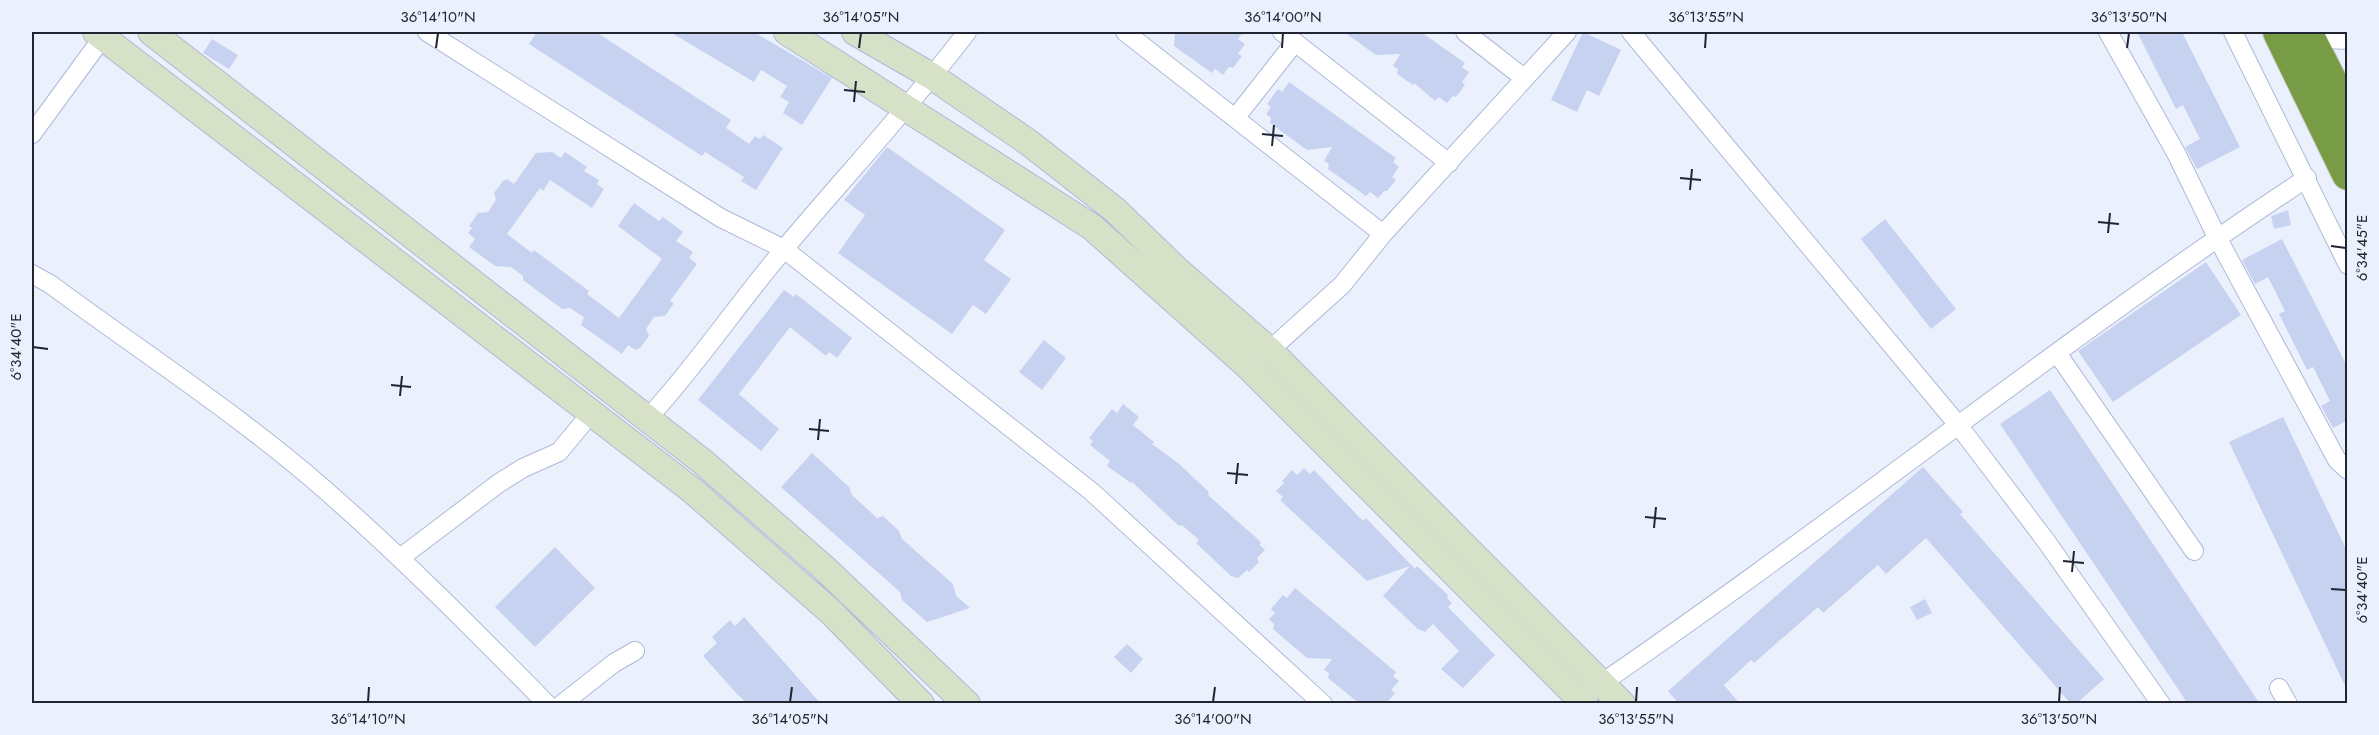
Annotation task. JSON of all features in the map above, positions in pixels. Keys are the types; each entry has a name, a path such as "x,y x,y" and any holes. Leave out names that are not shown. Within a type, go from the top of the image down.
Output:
{"highway":[{"path":"2278,32 2348,174"},
{"path":"2308,35 2348,115"}],"main road":[{"path":"151,32 648,418 823,567 967,704"},
{"path":"787,32 1092,227 1250,368 1579,702"},
{"path":"855,32 933,77 1028,142 1116,210 1176,269 1269,350 1622,704"},
{"path":"100,34 693,491 831,612 921,704"},
{"path":"804,589 823,567"}],"street":[{"path":"427,32 721,218 784,249 1092,492 1323,704"},
{"path":"648,418 705,351 784,249 907,109 967,32"},
{"path":"1125,32 1383,234"},
{"path":"1465,32 1524,78"},
{"path":"1250,368 1342,285 1383,234 1567,32"},
{"path":"1631,32 1959,426 2046,541 2161,704"},
{"path":"2108,32 2176,153 2217,237 2337,460 2348,470"},
{"path":"2233,32 2348,265"},
{"path":"32,134 100,34"},
{"path":"2308,35 2348,40"},
{"path":"1236,117 1288,37 1449,163"},
{"path":"1579,702 1602,682 1959,426 2217,237 2307,178"},
{"path":"32,274 50,284 232,414 323,488 400,558 547,704"},
{"path":"2057,353 2194,551"},
{"path":"400,558 499,483 523,468 559,452 592,412"},
{"path":"562,704 614,663 635,651"}],"building":[{"path":"537,32 596,32 731,120 726,128 749,144 755,136 760,139 763,135 783,148 756,190 741,181 744,177 705,152 702,156 529,44"},
{"path":"670,32 754,32 832,78 802,125 783,113 789,102 780,97 787,86 761,70 754,82"},
{"path":"1175,32 1243,32 1238,39 1245,44 1238,54 1242,56 1233,68 1229,67 1223,75 1215,69 1212,73 1174,46"},
{"path":"1344,32 1421,32 1465,63 1462,67 1469,72 1462,82 1465,85 1456,97 1453,96 1447,103 1439,97 1435,101 1414,83 1413,85 1397,74 1398,69 1393,66 1400,54 1376,55"},
{"path":"1583,32 1621,50 1599,96 1587,90 1577,112 1551,100"},
{"path":"2137,32 2182,32 2240,147 2197,169 2185,147 2200,139 2183,105 2176,109"},
{"path":"212,39 238,55 229,69 203,53"},
{"path":"1289,82 1396,158 1393,162 1399,167 1392,177 1396,180 1387,191 1384,191 1378,198 1370,192 1366,196 1328,169 1329,164 1324,161 1332,147 1307,150 1270,123 1271,118 1266,114 1271,107 1267,104 1278,89 1282,92"},
{"path":"887,147 1005,230 984,260 1011,279 986,314 973,305 952,334 838,253 865,215 844,200"},
{"path":"552,152 561,158 565,152 587,167 584,171 599,180 597,184 604,189 592,208 550,180 543,191 540,188 507,234 532,253 534,250 589,291 587,294 619,318 662,259 618,226 634,203 659,221 663,217 683,232 676,241 693,252 689,258 697,264 670,301 674,303 665,316 654,317 646,329 649,336 640,348 635,350 628,345 622,354 581,325 584,317 570,308 562,309 523,280 523,276 511,267 495,266 469,247 475,239 468,233 472,228 469,226 478,213 488,212 496,200 494,193 503,181 507,179 514,184 536,153"},
{"path":"2288,210 2291,225 2274,229 2271,216"},
{"path":"1885,219 1956,309 1931,329 1861,239"},
{"path":"2282,239 2348,368 2348,420 2333,428 2321,406 2330,401 2313,367 2307,370 2279,314 2285,311 2268,277 2255,284 2242,260"},
{"path":"2206,262 2241,315 2113,402 2078,351"},
{"path":"784,290 794,297 796,294 852,338 837,358 829,352 826,356 790,327 739,394 779,429 761,451 698,400"},
{"path":"1044,340 1066,358 1042,390 1019,372"},
{"path":"2050,390 2260,704 2188,704 2000,424"},
{"path":"1123,404 1139,417 1133,425 1154,442 1152,444 1178,463 1209,492 1208,495 1261,542 1260,545 1265,550 1257,558 1259,562 1249,572 1247,570 1238,578 1231,576 1196,543 1199,540 1182,525 1179,526 1132,482 1107,466 1110,461 1090,445 1093,441 1089,438 1112,409 1117,413"},
{"path":"2283,417 2348,553 2348,692 2229,442"},
{"path":"812,453 849,487 852,495 877,518 883,516 899,531 902,539 953,584 956,596 970,608 927,622 902,600 900,592 781,487"},
{"path":"1923,467 1963,512 1960,514 2104,679 2076,704 2071,704 1926,538 1886,574 1878,565 1823,613 1818,607 1754,663 1751,660 1724,685 1740,704 1679,704 1668,691"},
{"path":"1304,468 1310,474 1314,470 1363,521 1366,518 1415,569 1417,566 1448,595 1447,598 1452,603 1448,607 1495,655 1463,688 1441,669 1459,651 1433,624 1425,632 1418,629 1383,596 1410,566 1367,581 1280,500 1283,497 1276,491 1284,483 1282,481 1292,470 1297,475"},
{"path":"555,547 595,588 535,647 495,607"},
{"path":"1295,588 1396,672 1393,676 1399,681 1391,690 1395,693 1386,704 1360,704 1328,678 1329,673 1324,670 1332,659 1307,658 1273,629 1274,624 1269,619 1275,613 1271,609 1283,595 1287,598"},
{"path":"1925,599 1932,613 1917,620 1910,607"},
{"path":"744,617 821,704 748,704 703,656 717,643 712,637 730,620 735,626"},
{"path":"1127,644 1143,659 1131,673 1114,657"}]}
